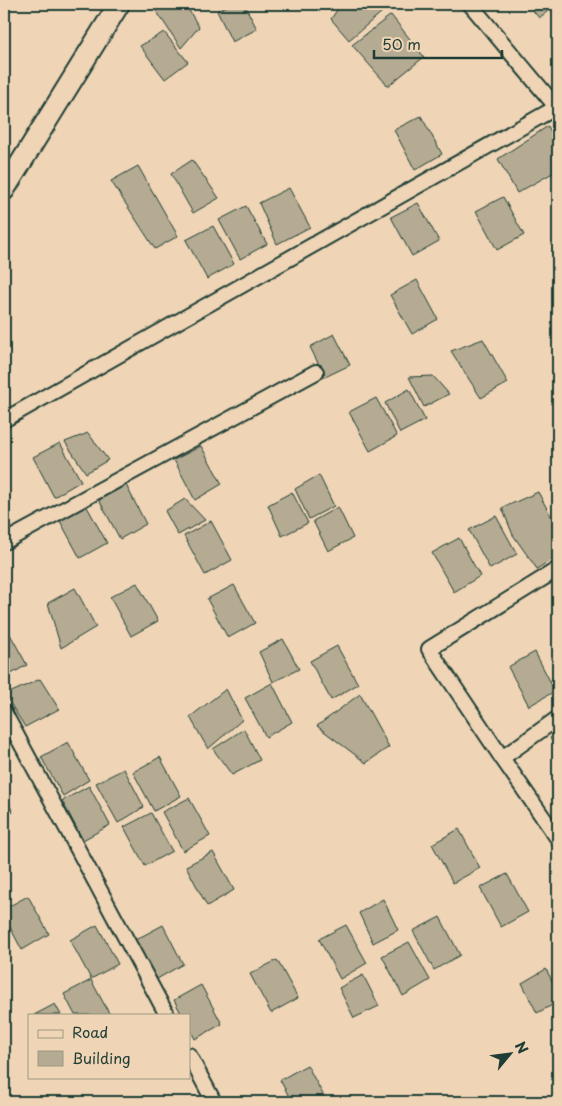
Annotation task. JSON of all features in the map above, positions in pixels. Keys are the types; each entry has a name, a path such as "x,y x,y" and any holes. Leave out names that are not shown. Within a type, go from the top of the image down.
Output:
{"street":[{"path":"4,190 119,4"},
{"path":"4,420 558,108 470,4"},
{"path":"4,542 316,372"},
{"path":"558,569 430,649 558,839"},
{"path":"4,712 166,1014"},
{"path":"502,758 558,718"},
{"path":"190,1057 214,1102"}],"building":[{"path":"157,4 185,4 199,27 181,48 153,6"},
{"path":"231,4 244,4 257,29 232,42 217,11"},
{"path":"341,4 378,4 382,12 349,40 331,19"},
{"path":"528,4 557,4 539,18"},
{"path":"391,15 424,57 388,86 352,45"},
{"path":"164,32 188,62 165,79 140,46"},
{"path":"421,116 442,154 415,170 394,130"},
{"path":"548,126 558,145 558,170 517,193 498,159"},
{"path":"192,160 219,198 193,213 171,174"},
{"path":"138,166 178,236 155,249 111,181"},
{"path":"289,188 310,227 277,244 259,203"},
{"path":"503,197 524,235 497,250 476,211"},
{"path":"418,203 439,241 412,256 391,217"},
{"path":"246,206 267,244 240,259 219,220"},
{"path":"213,226 234,264 207,279 186,240"},
{"path":"417,280 438,319 412,334 390,295"},
{"path":"334,334 350,365 325,377 310,347"},
{"path":"483,339 508,383 481,398 451,351"},
{"path":"433,376 449,394 424,407 409,377"},
{"path":"409,389 425,420 400,433 385,403"},
{"path":"376,398 397,436 370,451 349,412"},
{"path":"88,433 108,460 86,473 65,442"},
{"path":"60,443 81,481 54,497 33,457"},
{"path":"201,446 222,484 195,500 174,460"},
{"path":"319,475 334,506 309,519 295,489"},
{"path":"126,485 146,524 120,539 99,500"},
{"path":"292,492 308,523 282,536 268,505"},
{"path":"538,492 558,529 558,555 537,569 513,535 502,508"},
{"path":"185,499 205,520 178,535 165,511"},
{"path":"86,505 107,543 80,558 59,519"},
{"path":"338,507 353,538 328,551 313,521"},
{"path":"496,516 517,554 490,569 469,530"},
{"path":"211,521 232,560 205,575 184,536"},
{"path":"459,538 480,576 454,592 432,553"},
{"path":"137,583 158,621 131,636 110,597"},
{"path":"234,585 255,623 228,638 207,599"},
{"path":"75,588 96,627 61,648 48,603"},
{"path":"6,627 27,665 4,678 4,628"},
{"path":"283,639 299,669 273,682 259,652"},
{"path":"337,646 358,684 331,700 310,661"},
{"path":"535,652 555,691 529,706 508,667"},
{"path":"40,679 59,709 25,727 5,695"},
{"path":"272,683 292,722 266,737 245,698"},
{"path":"226,689 242,720 208,749 190,717"},
{"path":"360,694 389,747 366,763 317,726"},
{"path":"244,729 260,760 232,775 213,749"},
{"path":"558,734 558,752 550,738"},
{"path":"68,742 89,780 63,796 41,757"},
{"path":"160,757 181,796 154,811 133,772"},
{"path":"124,769 144,807 118,823 96,783"},
{"path":"89,786 110,825 83,840 62,801"},
{"path":"4,795 13,812 4,818"},
{"path":"189,798 210,836 183,851 162,812"},
{"path":"151,813 172,851 145,866 124,827"},
{"path":"459,829 480,868 453,883 432,844"},
{"path":"213,852 234,890 207,906 186,866"},
{"path":"507,874 528,912 501,927 480,888"},
{"path":"28,896 49,934 22,950 4,916 4,909"},
{"path":"383,899 398,930 373,943 359,913"},
{"path":"440,917 460,955 434,970 413,931"},
{"path":"97,925 118,964 91,979 70,940"},
{"path":"163,925 183,964 157,979 135,940"},
{"path":"346,925 367,963 340,979 319,939"},
{"path":"409,942 430,980 403,996 382,956"},
{"path":"277,960 298,998 271,1013 250,974"},
{"path":"546,969 558,993 558,1002 537,1013 522,983"},
{"path":"363,975 379,1006 354,1018 339,988"},
{"path":"91,980 109,1014 74,1014 64,994"},
{"path":"201,985 222,1024 195,1039 190,1029 190,1014 181,1014 174,1000"},
{"path":"55,1004 60,1014 36,1014"},
{"path":"307,1065 327,1102 292,1102 280,1080"}]}
